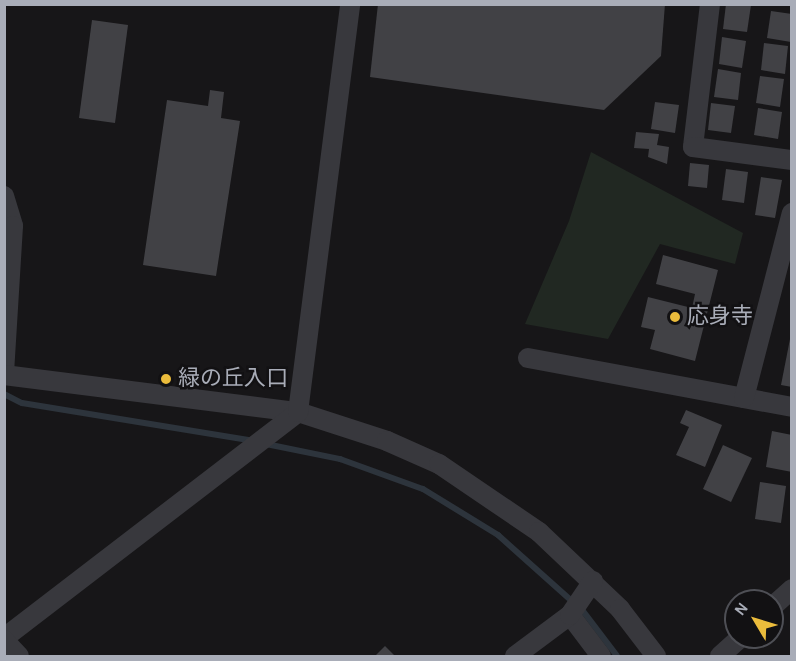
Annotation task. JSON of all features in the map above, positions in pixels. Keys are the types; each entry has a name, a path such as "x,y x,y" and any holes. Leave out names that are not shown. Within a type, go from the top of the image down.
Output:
{"street":[{"path":"19,657 4,639 298,412 350,4"},
{"path":"710,4 693,147 792,160"},
{"path":"4,196 13,226 4,374 298,412 387,441 439,464 539,532 593,581 656,657"},
{"path":"744,398 792,213"},
{"path":"528,358 792,408"},
{"path":"515,657 570,615 593,581"},
{"path":"570,615 601,657"}],"shaded area":[{"path":"591,152 743,233 735,264 660,244 608,339 525,324 569,221"}],"building":[{"path":"378,4 665,4 661,56 604,110 370,77"},
{"path":"726,4 751,5 747,32 723,29"},
{"path":"771,11 792,14 791,42 767,38"},
{"path":"92,20 128,25 115,123 79,118"},
{"path":"722,37 746,41 742,68 719,64"},
{"path":"764,43 788,46 785,74 761,70"},
{"path":"718,69 741,73 738,100 714,97"},
{"path":"760,76 784,79 780,107 756,103"},
{"path":"210,90 224,92 221,118 240,121 216,276 143,265 167,100 208,106"},
{"path":"655,102 679,105 675,133 651,129"},
{"path":"711,103 735,106 731,133 708,130"},
{"path":"758,108 782,112 778,139 754,135"},
{"path":"636,132 659,134 657,145 669,147 667,164 648,157 649,149 634,148"},
{"path":"690,163 709,165 707,188 688,186"},
{"path":"726,169 748,172 744,203 722,200"},
{"path":"761,177 782,180 775,218 755,215"},
{"name":"応身寺","path":"663,255 718,270 695,361 650,349 655,330 641,327 648,297 692,308 695,294 656,284"},
{"path":"790,339 792,339 792,387 781,385"},
{"path":"686,410 722,425 705,467 676,455 689,427 680,423"},
{"path":"772,431 792,435 792,472 766,467"},
{"path":"723,445 752,458 731,502 703,489"},
{"path":"760,482 786,486 781,523 755,519"},
{"path":"385,646 395,656 375,656"}],"waterway":[{"path":"4,394 22,403 253,441"},
{"path":"266,444 340,459 423,489 498,535 583,611 617,656"}],"place":[{"name":"応身寺","path":"675,317"},
{"name":"緑の丘入口","path":"166,379"}]}
